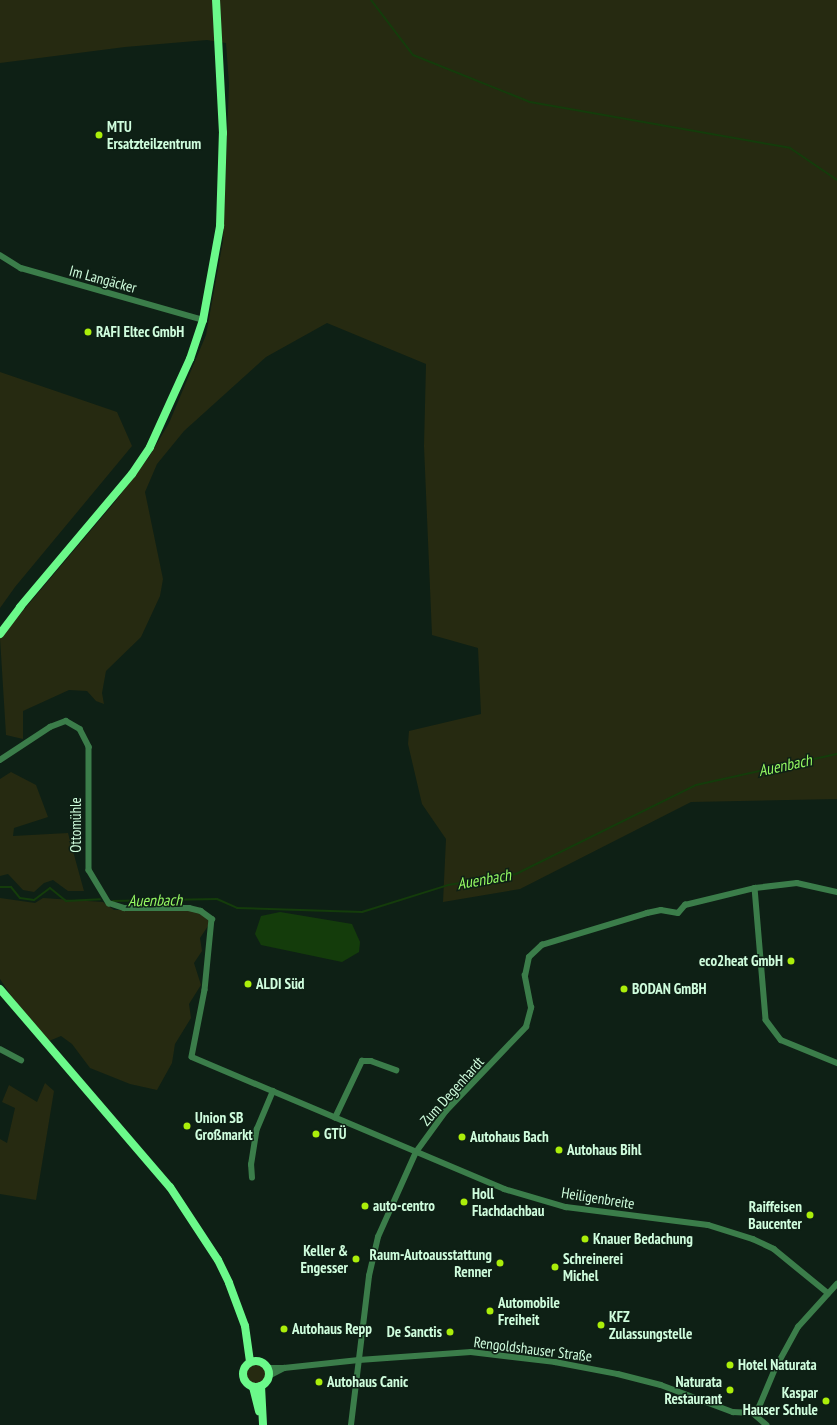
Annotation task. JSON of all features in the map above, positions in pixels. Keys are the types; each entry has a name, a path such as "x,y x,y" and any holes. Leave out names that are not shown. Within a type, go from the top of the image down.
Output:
{"main road":[{"path":"0,634 20,607 106,506 150,447 190,359 203,320 215,266 222,196 223,133 216,0"},
{"path":"0,988 170,1187 218,1260 245,1326 253,1361 269,1372 257,1386 263,1424"},
{"path":"253,1361 244,1367 242,1375 246,1383 257,1386"}],"street":[{"name":"Im Langäcker","path":"0,255 21,268 203,320"},
{"name":"Ottomühle","path":"0,760 50,727 66,721 80,729 89,747 89,870 109,903 124,908 189,908 202,911 212,919 205,990"},
{"path":"837,892 797,883 755,888 766,1020 781,1040 837,1063"},
{"name":"Zum Degenhardt","path":"351,1425 369,1276 378,1237 416,1152 446,1111 526,1027 531,1008 525,976 529,956 542,945 615,922 661,910 678,913 685,905 755,888"},
{"name":"Heiligenbreite","path":"205,990 192,1057 504,1189 566,1207 708,1225 731,1231 774,1249 828,1293"},
{"path":"0,1049 21,1060"},
{"path":"335,1118 362,1061 371,1061 396,1070"},
{"path":"252,1178 252,1157 258,1129 273,1091"},
{"path":"767,1425 753,1413 759,1407 775,1369 798,1327 837,1284"},
{"name":"Rengoldshauser Straße","path":"269,1372 284,1368 359,1360 471,1352 555,1362 661,1385 733,1412 753,1413"}],"shaded area":[{"path":"0,0 837,0 837,799 691,802 520,889 443,902 446,839 422,804 408,744 409,731 481,714 478,648 432,635 424,446 426,364 327,323 266,357 184,431 157,464 145,492 163,579 160,596 141,637 106,671 102,693 104,704 96,701 87,691 69,690 23,711 23,739 6,735 0,638 114,503 149,457 169,423 206,335 223,241 229,84 226,43 207,40 125,47 0,63"},
{"path":"0,372 117,412 132,446 15,587 0,608"},
{"path":"11,772 36,785 48,817 14,828 13,836 68,833 84,891 68,891 53,880 44,883 34,892 23,890 8,874 0,876 0,779"},
{"path":"0,898 35,903 43,898 103,902 114,910 188,910 199,913 209,920 208,926 200,938 202,951 194,963 201,985 189,1004 191,1018 175,1044 172,1063 157,1090 130,1084 90,1068 72,1044 61,1036 49,1041 12,997 0,979"},
{"path":"280,912 352,924 360,942 359,952 342,962 261,945 255,934 261,916"},
{"path":"45,1083 54,1091 36,1200 0,1194 0,1139 7,1143 15,1108 2,1102 9,1085 37,1102"},
{"path":"256,1365 263,1368 266,1375 263,1382 256,1385 249,1382 246,1375 249,1368"}],"waterway":[{"path":"371,0 413,55 530,102 790,148 837,180"},
{"name":"Auenbach","path":"113,901 217,899 237,908 362,912 448,885 516,874 696,785 837,754"},
{"name":"Auenbach","path":"0,887 11,887 20,898 34,900 50,888 66,901 100,899"}],"place":[{"name":"MTU Ersatzteilzentrum","path":"99,135"},
{"name":"RAFI Eltec GmbH","path":"88,332"},
{"name":"eco2heat GmbH","path":"791,961"},
{"name":"ALDI Süd","path":"248,984"},
{"name":"BODAN GmBH","path":"624,989"},
{"name":"Union SB Großmarkt","path":"187,1126"},
{"name":"GTÜ","path":"316,1134"},
{"name":"Autohaus Bach","path":"462,1137"},
{"name":"Autohaus Bihl","path":"559,1150"},
{"name":"Holl Flachdachbau","path":"464,1202"},
{"name":"auto-centro","path":"365,1206"},
{"name":"Raiffeisen Baucenter","path":"810,1215"},
{"name":"Knauer Bedachung","path":"585,1239"},
{"name":"Keller & Engesser","path":"356,1259"},
{"name":"Raum-Autoausstattung Renner","path":"500,1263"},
{"name":"Schreinerei Michel","path":"555,1267"},
{"name":"Automobile Freiheit","path":"490,1311"},
{"name":"KFZ Zulassungstelle","path":"601,1325"},
{"name":"Autohaus Repp","path":"284,1329"},
{"name":"De Sanctis","path":"450,1332"},
{"name":"Hotel Naturata","path":"730,1365"},
{"name":"Autohaus Canic","path":"319,1382"},
{"name":"Naturata Restaurant","path":"730,1390"},
{"name":"Kaspar Hauser Schule","path":"826,1401"}]}
